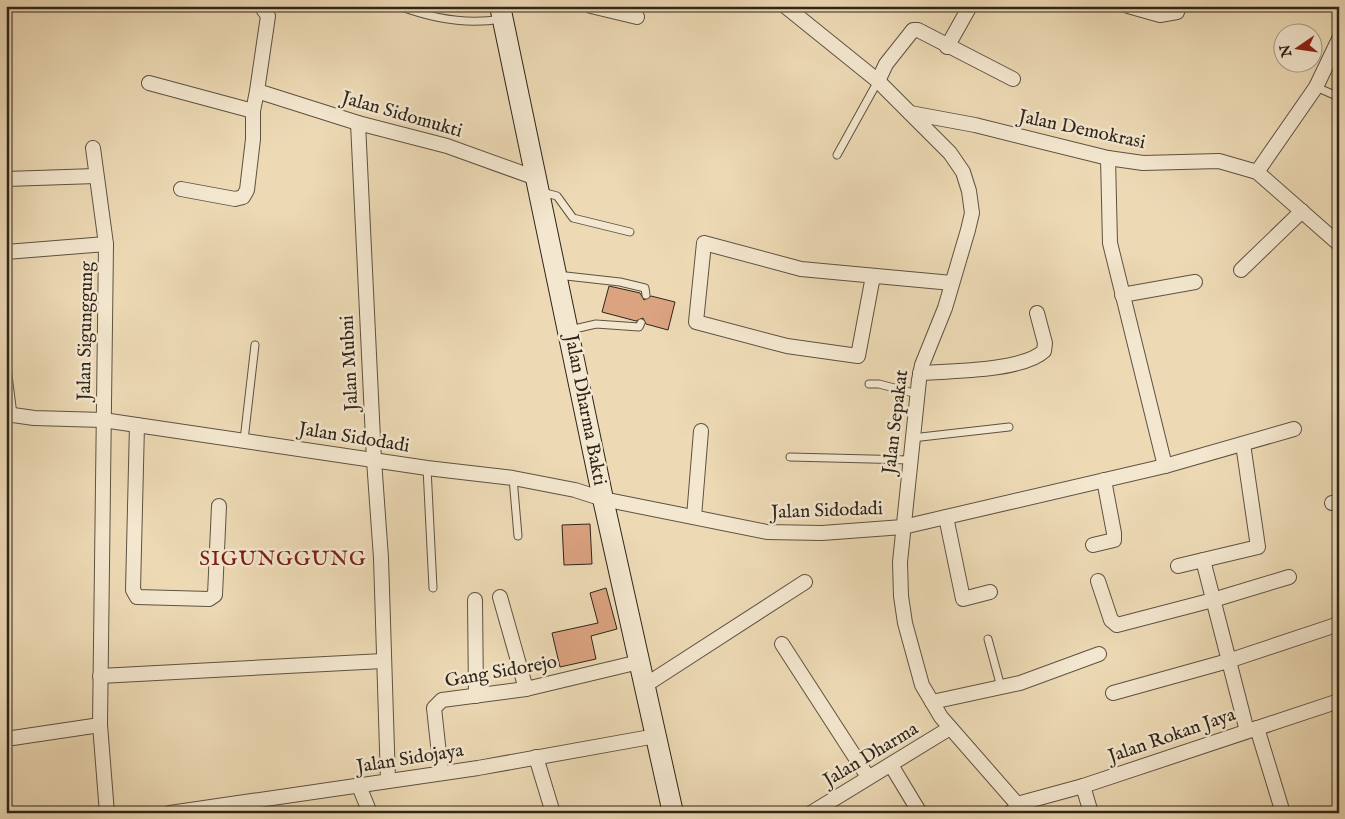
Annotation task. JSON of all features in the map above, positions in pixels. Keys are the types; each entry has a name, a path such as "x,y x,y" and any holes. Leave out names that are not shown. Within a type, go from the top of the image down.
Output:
{"main road":[{"name":"Jalan Dharma Bakti","path":"502,13 603,499 671,812"}],"street":[{"path":"181,189 235,199 243,197 247,190 253,111 258,91 268,16 261,6"},
{"path":"591,6 637,17"},
{"name":"Jalan Sepakat","path":"786,6 878,81 910,112 950,153 963,172 970,191 972,213 968,230 952,283 920,373 900,562 902,605 922,685 950,728 1017,804"},
{"path":"947,46 970,6"},
{"path":"1128,6 1160,15 1177,12 1179,6"},
{"path":"878,81 886,64 914,30 918,30 1013,79"},
{"path":"1257,172 1316,86 1339,39"},
{"path":"149,83 253,111"},
{"name":"Jalan Sidomukti","path":"258,91 358,123 447,146 538,185"},
{"name":"Jalan Demokrasi","path":"910,112 975,125 1108,158 1143,163 1219,161 1257,172 1339,244"},
{"name":"Jalan Mubni","path":"358,123 374,460 381,558 388,782"},
{"name":"Jalan Sigunggung","path":"93,148 106,244 100,725 108,813"},
{"path":"1108,158 1110,243 1164,466"},
{"path":"6,179 96,176"},
{"path":"1241,270 1302,211"},
{"path":"873,276 858,356 787,346 696,322 704,242 801,269 952,283"},
{"name":"Jalan Sigunggung","path":"6,252 106,244"},
{"path":"1122,295 1195,282"},
{"path":"920,373 969,370 1023,363 1038,357 1044,351 1045,343 1037,314"},
{"name":"Jalan Sidodadi","path":"9,414 69,420 103,420 426,468 513,478 575,490 603,499 767,532 792,533 903,527 1164,466 1294,429"},
{"path":"137,425 133,590 137,597 209,599 214,595 219,506"},
{"path":"694,517 701,431"},
{"path":"1178,566 1258,547 1243,444"},
{"path":"1093,545 1114,540 1104,480"},
{"path":"946,517 963,599 990,592"},
{"path":"1204,560 1228,661 1283,813"},
{"path":"1098,581 1114,624 1213,600 1289,577"},
{"path":"644,686 805,582"},
{"path":"500,597 526,689"},
{"path":"475,600 476,696"},
{"path":"1113,693 1228,661 1339,624"},
{"path":"782,644 868,777"},
{"path":"932,702 1020,683 1099,654"},
{"path":"100,676 383,661"},
{"name":"Gang Sidorejo","path":"441,772 434,708 442,700 526,689 639,662"},
{"name":"Jalan Rokan Jaya","path":"1017,804 1083,786 1339,701"},
{"path":"6,739 100,725"},
{"name":"Jalan Dharma","path":"811,813 950,728"},
{"name":"Jalan Sidojaya","path":"170,813 211,810 388,782 656,736"},
{"path":"536,757 553,813"},
{"path":"891,765 920,813"},
{"path":"359,786 370,813"},
{"path":"1083,786 1091,813"}],"lane":[{"path":"399,6 420,14 471,22 502,13"},
{"path":"837,155 878,81"},
{"path":"1316,86 1339,97"},
{"path":"538,185 557,196 573,218 630,232"},
{"path":"557,275 620,282 645,288 646,295"},
{"path":"569,330 596,324 639,327 641,322"},
{"path":"6,327 9,414"},
{"path":"244,440 255,344"},
{"path":"869,384 879,384 917,394"},
{"path":"912,438 1009,427"},
{"path":"790,457 910,460"},
{"path":"426,468 433,588"},
{"path":"513,478 518,536"},
{"path":"988,640 1001,687"},
{"path":"1004,813 1017,804"}],"building":[{"path":"609,286 640,293 644,300 651,296 675,302 668,330 646,324 643,318 636,321 602,312"},
{"path":"590,524 592,564 564,565 562,525"},
{"path":"606,588 617,629 591,636 596,659 560,667 552,633 598,623 590,593"}],"district":[{"name":"SIGUNGGUNG","path":"283,559"}]}
